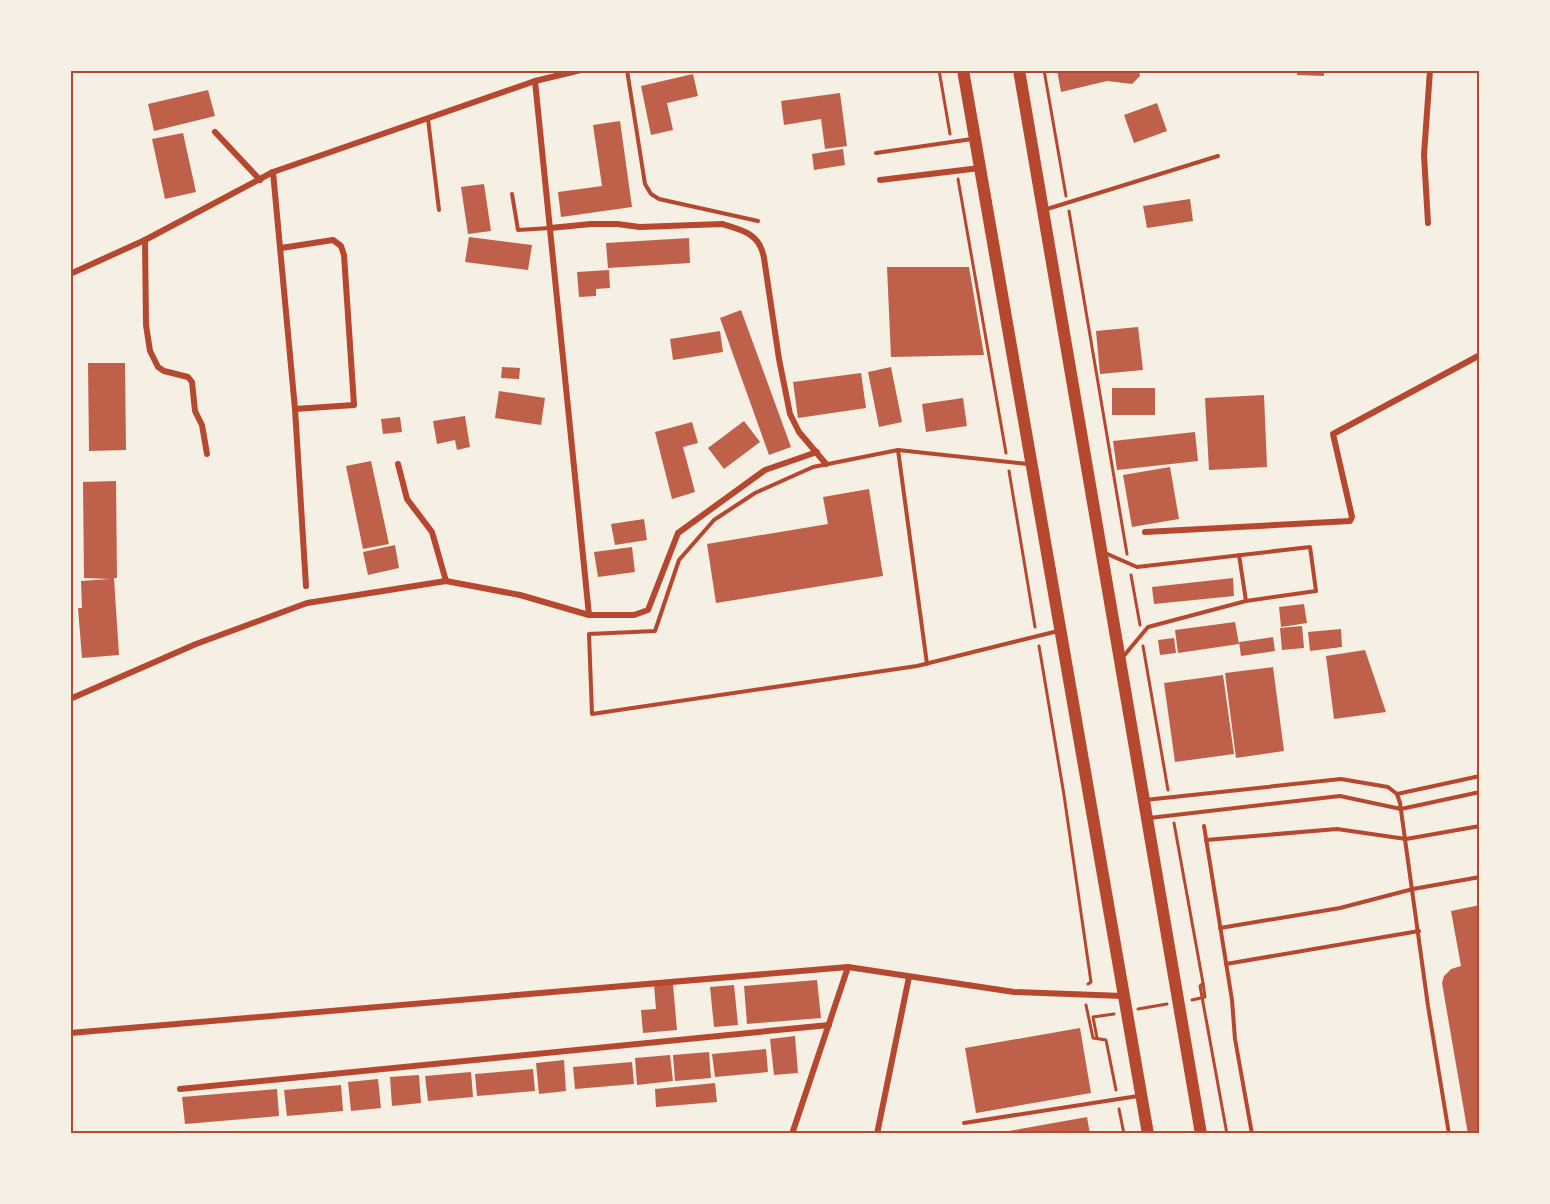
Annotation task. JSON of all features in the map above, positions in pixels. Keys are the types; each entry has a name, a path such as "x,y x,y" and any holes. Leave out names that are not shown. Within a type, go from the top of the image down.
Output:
{"highway":[{"path":"963,70 1148,1134"},
{"path":"1019,70 1201,1134"}],"street":[{"path":"70,274 145,240 273,172 535,81 580,70"},
{"path":"1428,223 1424,155 1430,70"},
{"path":"535,81 589,615"},
{"path":"215,132 260,180"},
{"path":"880,180 980,168"},
{"path":"273,172 295,409 306,586"},
{"path":"550,228 591,224 640,227 722,224 758,240 762,247 790,414 799,432 826,464"},
{"path":"145,240 146,325 150,351 158,367 164,371 188,377 192,382 195,411 202,425 207,454"},
{"path":"280,248 333,240 341,246 344,255 354,405 295,409"},
{"path":"1145,532 1350,521 1352,517 1333,434 1479,355"},
{"path":"70,699 196,644 308,603 446,581 520,595 589,615 634,615 648,610 678,533 765,470 816,452"},
{"path":"398,464 407,499 432,532 446,581"},
{"path":"70,1033 848,967 1014,992 1124,996"},
{"path":"792,1134 848,967"},
{"path":"877,1134 909,977"},
{"path":"180,1089 829,1025"}],"lane":[{"path":"627,70 645,184 651,194 659,199 758,221"},
{"path":"428,119 439,210"},
{"path":"876,153 975,139"},
{"path":"1043,210 1218,156"},
{"path":"512,194 518,230 550,228"},
{"path":"1032,465 898,450 813,467 754,493 714,520 679,560 655,632 589,634 592,714 927,664 1061,631"},
{"path":"898,450 927,664"},
{"path":"1101,552 1137,567 1310,547 1316,591 1246,601 1148,627 1120,660"},
{"path":"1239,555 1246,601"},
{"path":"1397,794 1479,776"},
{"path":"1144,801 1341,778 1388,787 1397,794 1406,839 1428,1006 1449,1134"},
{"path":"1147,818 1341,796 1401,809 1479,792"},
{"path":"1204,826 1232,1000 1235,1038 1252,1134"},
{"path":"1206,840 1337,829 1406,839 1479,826"},
{"path":"1220,928 1340,909 1413,888 1479,877"},
{"path":"1226,964 1419,931"},
{"path":"964,1123 1141,1095"}],"path":[{"path":"939,70 952,142"},
{"path":"1044,70 1169,798"},
{"path":"957,171 1064,795 1091,982 1083,986 1084,995 1093,1038 1106,1040 1124,1134"},
{"path":"1172,815 1205,997 1183,1001"},
{"path":"1203,983 1200,986 1227,1134"},
{"path":"1138,1009 1172,1003"},
{"path":"1097,1038 1093,1017 1115,1013"}],"building":[{"path":"1057,70 1139,70 1140,76 1132,84 1107,81 1061,92"},
{"path":"1297,70 1324,70 1324,76 1297,75"},
{"path":"693,74 698,96 667,103 673,130 651,135 641,86"},
{"path":"208,90 215,116 154,131 148,104"},
{"path":"840,93 847,146 825,149 821,119 784,125 781,101"},
{"path":"1157,103 1167,131 1134,143 1124,115"},
{"path":"620,121 632,207 561,217 558,192 602,186 593,125"},
{"path":"183,133 196,192 165,199 152,139"},
{"path":"843,149 845,165 814,170 812,154"},
{"path":"484,184 491,231 468,234 461,187"},
{"path":"1190,199 1193,221 1147,228 1143,206"},
{"path":"469,237 532,245 528,270 465,262"},
{"path":"689,238 690,263 608,268 606,243"},
{"path":"887,267 969,267 984,355 891,357"},
{"path":"609,270 610,288 596,289 596,296 579,297 577,272"},
{"path":"741,310 791,447 769,455 720,318"},
{"path":"1138,327 1143,370 1100,374 1096,331"},
{"path":"720,331 723,352 673,360 670,339"},
{"path":"88,363 125,363 126,450 89,451"},
{"path":"502,367 520,368 519,379 501,378"},
{"path":"891,367 902,422 879,427 868,372"},
{"path":"861,373 866,408 798,418 793,382"},
{"path":"1112,388 1155,388 1155,415 1112,415"},
{"path":"499,391 545,398 541,425 495,418"},
{"path":"1264,395 1267,467 1209,470 1205,398"},
{"path":"963,398 967,426 926,432 922,404"},
{"path":"465,416 470,447 457,450 455,440 437,444 433,421"},
{"path":"400,417 402,432 383,434 381,419"},
{"path":"744,421 760,442 724,469 708,448"},
{"path":"692,422 698,443 683,447 695,492 672,499 655,432"},
{"path":"1195,432 1198,461 1117,470 1113,441"},
{"path":"371,461 389,544 363,549 346,466"},
{"path":"1170,467 1179,519 1132,527 1123,475"},
{"path":"116,481 117,578 114,578 119,655 82,658 78,608 82,608 81,581 110,579 84,578 83,482"},
{"path":"869,489 883,576 716,603 707,544 828,524 823,497"},
{"path":"644,519 647,540 615,545 611,524"},
{"path":"395,545 399,568 368,575 363,552"},
{"path":"632,547 635,572 598,577 594,552"},
{"path":"1233,578 1234,596 1154,604 1152,587"},
{"path":"1304,604 1307,623 1281,627 1279,607"},
{"path":"1235,622 1239,644 1178,653 1175,630"},
{"path":"1302,626 1304,648 1282,650 1280,628"},
{"path":"1341,629 1342,647 1310,651 1308,632"},
{"path":"1273,637 1275,651 1241,656 1239,642"},
{"path":"1174,638 1176,653 1160,655 1158,640"},
{"path":"1365,650 1386,712 1334,719 1326,656"},
{"path":"1273,667 1284,751 1236,758 1225,673"},
{"path":"1223,675 1234,754 1175,762 1164,683"},
{"path":"1480,905 1480,1134 1468,1134 1442,983 1444,976 1451,969 1461,966 1451,911"},
{"path":"817,980 821,1018 747,1024 744,986"},
{"path":"673,984 677,1030 643,1033 641,1010 656,1009 654,985"},
{"path":"734,985 738,1025 714,1027 710,987"},
{"path":"1080,1028 1091,1093 976,1113 965,1048"},
{"path":"795,1036 798,1073 774,1075 770,1039"},
{"path":"766,1049 768,1072 715,1077 712,1054"},
{"path":"709,1052 711,1078 675,1081 673,1055"},
{"path":"670,1055 673,1081 637,1085 635,1058"},
{"path":"564,1060 566,1091 539,1094 536,1063"},
{"path":"632,1062 634,1084 575,1089 573,1067"},
{"path":"533,1069 535,1091 477,1096 475,1074"},
{"path":"471,1072 473,1097 428,1101 425,1076"},
{"path":"419,1075 421,1103 392,1106 390,1077"},
{"path":"378,1079 381,1108 351,1111 348,1082"},
{"path":"715,1083 717,1102 656,1107 655,1089"},
{"path":"341,1085 343,1111 287,1116 284,1090"},
{"path":"277,1089 279,1116 185,1124 182,1097"},
{"path":"1087,1117 1090,1134 1009,1134 1009,1131"}]}
